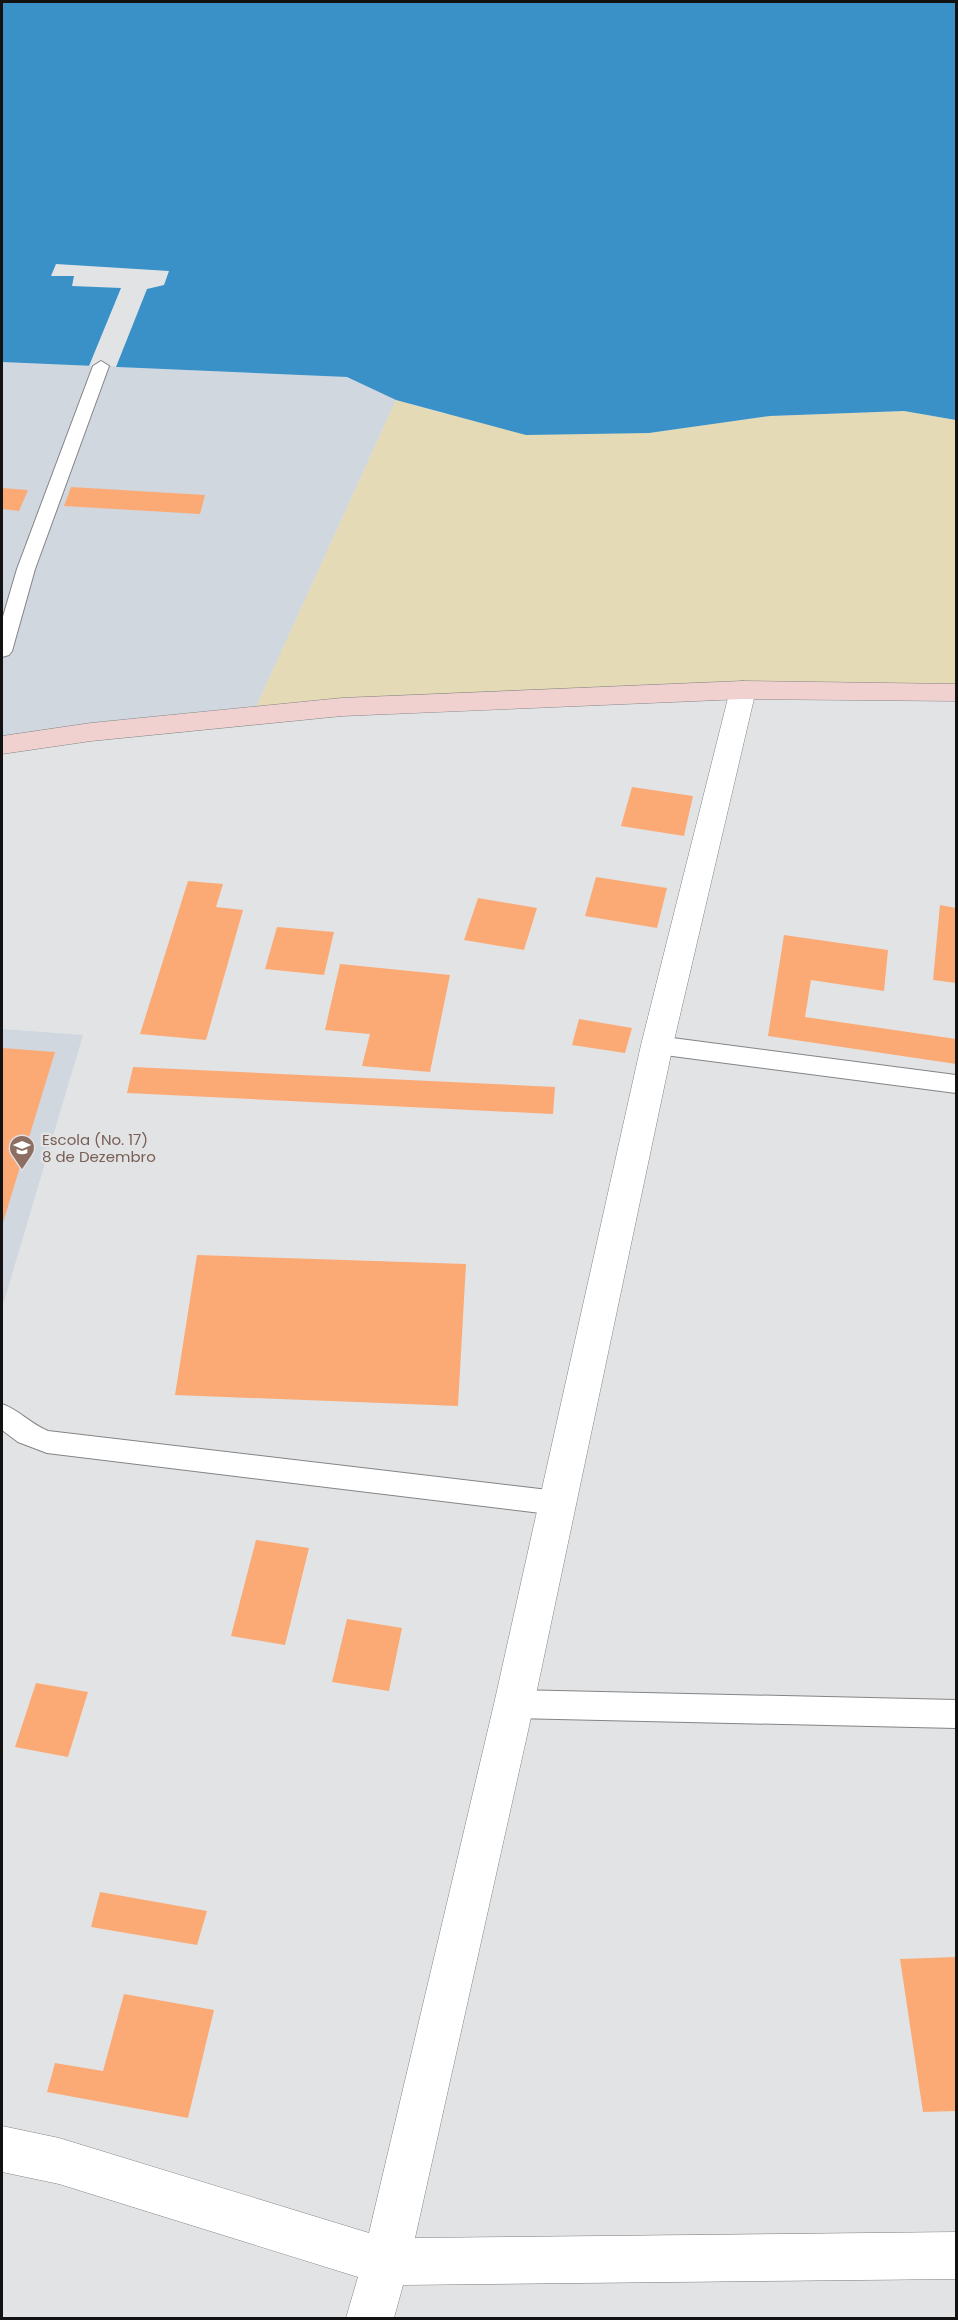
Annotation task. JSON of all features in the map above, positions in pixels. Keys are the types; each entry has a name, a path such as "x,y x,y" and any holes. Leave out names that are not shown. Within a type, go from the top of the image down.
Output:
{"street":[{"path":"370,2319 386,2262 514,1704 657,1045 744,690"},
{"path":"2,745 91,732 342,706 744,690 957,693"},
{"path":"2,2149 59,2161 386,2262 957,2256"}],"lane":[{"path":"2,651 26,569 101,366"},
{"path":"657,1045 957,1084"},
{"path":"2,1415 27,1434 47,1442 557,1503"},
{"path":"514,1704 957,1714"}],"shaded area":[{"path":"2,362 347,377 396,400 252,716 91,732 2,745"},
{"name":"Escola (No. 17) 8 de Dezembro","path":"2,1029 83,1035 2,1308"}],"sand":[{"path":"396,400 445,414 649,433 770,416 904,411 956,420 956,693 908,692 252,716"}],"water":[{"path":"2,2 956,2 956,420 904,411 770,416 649,433 526,435 396,400 347,377 2,362"}],"pier":[{"path":"56,264 169,271 164,285 147,289 116,367 89,366 121,288 72,286 74,276 51,276"}],"building":[{"path":"71,487 205,495 200,514 64,506"},
{"path":"2,488 28,490 19,511 2,509"},
{"path":"632,787 693,796 684,836 621,826"},
{"path":"596,877 667,888 657,928 585,916"},
{"path":"188,881 223,884 216,907 243,910 206,1040 140,1034"},
{"path":"478,898 537,908 524,950 464,940"},
{"path":"940,905 956,908 956,983 933,980"},
{"path":"277,927 334,932 324,975 265,969"},
{"path":"784,935 888,950 884,991 811,980 805,1017 956,1039 956,1064 768,1036"},
{"path":"340,964 450,975 430,1072 362,1066 370,1034 325,1030"},
{"path":"579,1019 632,1028 625,1053 572,1045"},
{"path":"2,1048 55,1052 2,1226"},
{"path":"133,1067 555,1087 553,1114 127,1093"},
{"path":"197,1255 466,1264 458,1406 175,1395"},
{"path":"256,1540 309,1548 285,1645 231,1636"},
{"path":"347,1619 402,1628 389,1691 332,1682"},
{"path":"36,1683 88,1692 68,1757 15,1747"},
{"path":"100,1892 207,1911 197,1945 91,1927"},
{"path":"956,1957 956,2111 923,2112 900,1959"},
{"path":"124,1994 214,2010 188,2118 47,2092 55,2063 103,2071"}],"place":[{"name":"Escola (No. 17) 8 de Dezembro","path":"22,1171"}]}
